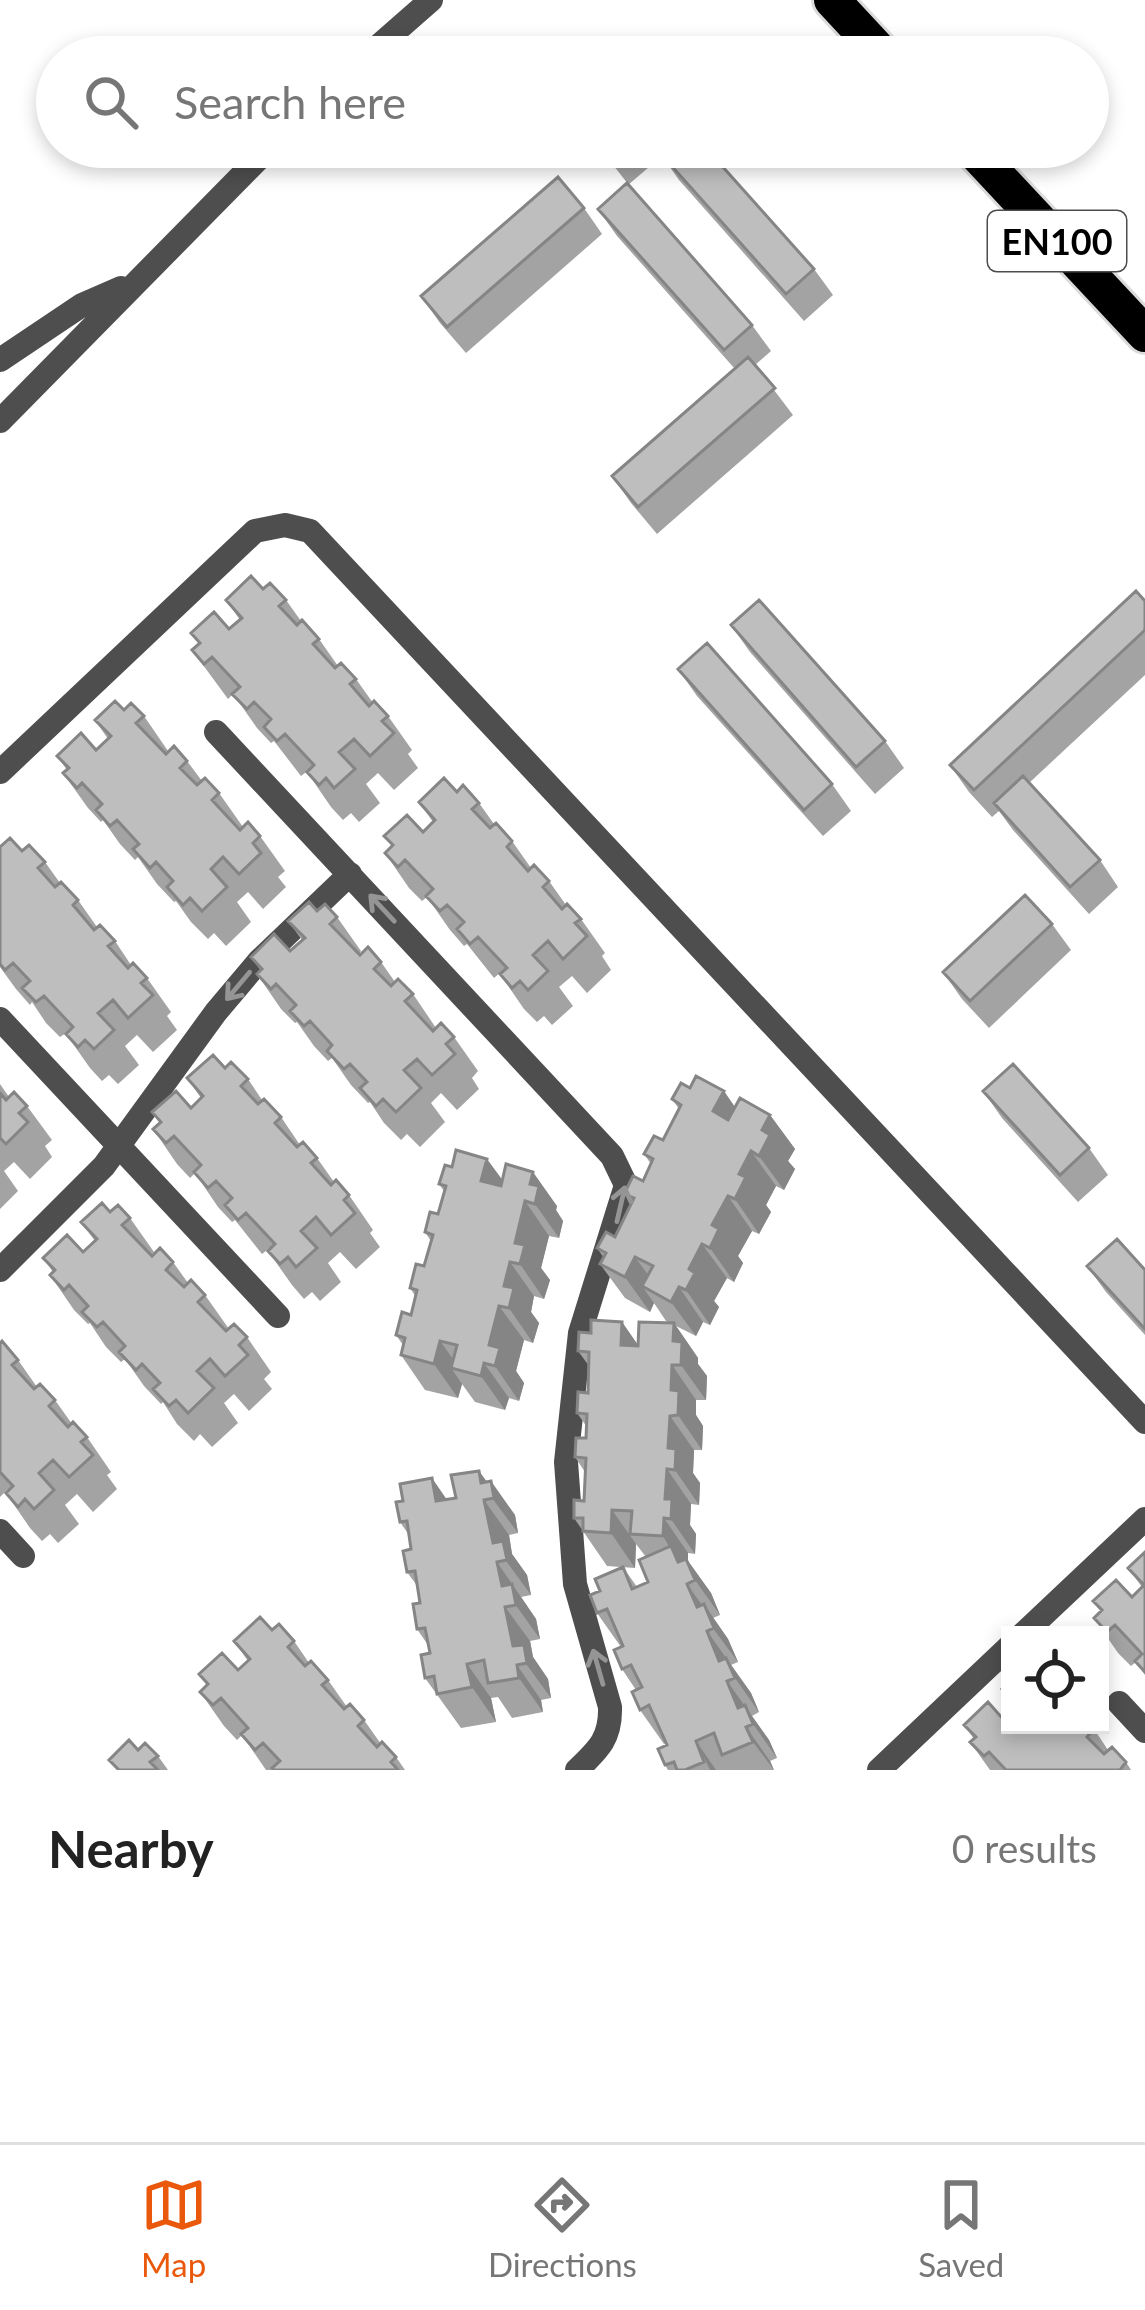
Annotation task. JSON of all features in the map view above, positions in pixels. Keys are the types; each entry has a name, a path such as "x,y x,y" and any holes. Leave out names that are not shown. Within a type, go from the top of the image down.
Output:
{"highway":[{"path":"832,0 865,36"},
{"name":"EN100","path":"990,168 1145,334"}],"street":[{"path":"390,36 431,0"},
{"path":"0,421 249,168"},
{"path":"0,360 82,305 137,281"},
{"path":"0,772 255,531 285,525 310,532 1145,1422"},
{"path":"216,732 612,1156 626,1185 580,1334 566,1462 575,1585 611,1725 606,1742 578,1770"},
{"path":"0,1270 118,1146 259,961 350,874"},
{"path":"0,1019 278,1316"},
{"path":"1032,1626 1145,1519"},
{"path":"0,1532 23,1556"},
{"path":"879,1770 1001,1655"},
{"path":"1119,1703 1145,1731"}],"building":[{"path":"673,168 724,168 814,269 786,294"},
{"path":"558,177 584,208 447,327 421,296"},
{"path":"627,183 752,325 724,350 598,209"},
{"path":"748,357 775,388 638,507 612,476"},
{"path":"251,576 263,589 270,583 286,600 279,606 297,625 302,620 319,639 313,644 335,668 341,663 356,679 350,684 369,706 374,701 388,716 382,721 394,733 370,756 354,739 339,752 355,769 334,788 326,778 319,785 307,772 314,765 285,734 277,741 264,727 271,719 254,702 247,709 232,694 240,687 212,657 204,664 192,650 200,643 191,633 214,612 229,629 242,618 226,600"},
{"path":"1136,591 1145,601 1145,630 974,790 950,765"},
{"path":"759,600 885,741 856,767 731,625"},
{"path":"707,643 832,784 804,810 678,669"},
{"path":"115,701 124,710 131,703 144,716 136,723 166,754 174,746 187,761 180,768 197,785 205,778 219,793 212,800 240,830 248,822 260,836 253,843 261,853 239,874 223,857 211,869 227,887 202,911 190,898 183,905 167,887 173,881 156,862 150,868 133,849 139,844 117,820 110,826 96,810 102,804 82,783 77,788 63,773 69,768 57,756 81,733 96,750 111,736 95,720"},
{"path":"1023,776 1100,860 1070,887 994,803"},
{"path":"444,778 457,792 463,785 479,803 472,809 490,828 496,823 512,841 507,847 528,871 534,865 549,881 543,887 562,909 567,904 581,919 575,923 587,936 563,959 548,941 533,955 548,971 528,990 520,981 512,988 500,974 507,968 478,937 470,944 457,929 464,922 447,905 440,911 426,896 433,889 405,860 398,867 385,853 393,845 384,836 407,815 423,832 435,820 419,802"},
{"path":"10,838 22,851 29,845 45,862 38,868 55,887 61,882 78,900 73,905 94,930 100,925 115,941 108,946 128,968 133,963 147,978 141,983 153,995 128,1018 113,1000 98,1013 114,1030 94,1049 85,1040 78,1047 66,1034 73,1027 44,996 36,1002 22,988 30,981 13,963 5,970 0,964 0,847"},
{"path":"1025,895 1052,924 970,1001 943,972"},
{"path":"309,902 317,911 325,904 337,917 330,924 360,955 368,947 381,962 374,969 391,986 398,979 413,994 405,1001 433,1031 441,1023 454,1037 446,1044 455,1054 432,1075 417,1059 404,1070 421,1088 396,1112 383,1099 376,1106 360,1088 367,1082 350,1064 344,1069 327,1051 332,1045 310,1021 304,1026 290,1011 296,1005 276,984 271,989 257,974 262,969 251,957 274,934 290,951 305,938 288,921"},
{"path":"213,1055 225,1068 231,1062 248,1079 241,1086 258,1104 264,1099 281,1117 275,1123 297,1147 303,1142 317,1158 311,1163 331,1185 336,1180 349,1195 344,1200 355,1213 331,1235 316,1217 301,1231 317,1248 296,1267 288,1257 280,1264 268,1251 275,1244 246,1213 238,1220 225,1205 232,1198 216,1181 208,1188 194,1172 201,1165 174,1136 166,1143 153,1129 161,1122 152,1112 176,1091 191,1108 203,1096 187,1078"},
{"path":"1013,1064 1089,1148 1060,1175 983,1091"},
{"path":"696,1076 724,1091 713,1111 728,1120 740,1098 770,1115 762,1130 770,1135 759,1156 751,1151 739,1174 746,1177 735,1199 728,1196 712,1225 719,1229 710,1248 702,1244 689,1269 695,1273 686,1290 679,1287 671,1302 642,1286 653,1266 635,1257 625,1277 600,1264 606,1253 597,1248 606,1232 615,1237 634,1198 624,1194 633,1176 643,1181 653,1159 644,1154 654,1136 663,1140 681,1105 672,1099 681,1083 690,1088"},
{"path":"14,1092 27,1106 19,1113 28,1122 6,1144 0,1138 0,1093 6,1100"},
{"path":"456,1150 487,1159 481,1181 501,1186 506,1164 533,1172 530,1184 539,1186 535,1204 525,1201 515,1243 525,1245 520,1264 510,1262 504,1286 514,1288 509,1308 499,1306 489,1345 500,1348 495,1366 484,1363 481,1376 451,1368 457,1345 440,1341 434,1364 401,1355 405,1338 396,1335 402,1312 411,1315 417,1290 410,1288 416,1264 424,1266 433,1235 425,1232 430,1212 438,1214 446,1186 439,1184 445,1165 452,1167"},
{"path":"102,1203 110,1212 118,1205 130,1218 122,1225 152,1256 160,1248 173,1262 166,1270 184,1287 191,1280 205,1295 198,1302 226,1331 234,1324 247,1337 239,1345 248,1355 225,1376 210,1359 197,1371 214,1388 188,1413 176,1400 169,1406 153,1389 160,1383 142,1364 136,1370 119,1352 125,1346 103,1322 97,1327 82,1312 88,1306 69,1285 64,1290 43,1258 67,1235 83,1252 97,1239 81,1222"},
{"path":"1117,1239 1145,1270 1145,1329 1087,1266"},
{"path":"591,1320 622,1322 621,1345 638,1346 639,1322 674,1323 673,1341 682,1342 681,1365 672,1365 671,1390 679,1391 678,1415 670,1416 668,1448 676,1449 675,1470 667,1469 665,1499 672,1499 671,1519 664,1518 663,1536 630,1534 632,1511 612,1510 611,1533 583,1531 583,1518 574,1518 574,1500 584,1501 586,1458 575,1457 576,1438 586,1438 587,1414 577,1413 578,1392 588,1393 589,1352 578,1351 579,1332 591,1333"},
{"path":"2,1341 18,1360 12,1365 34,1389 40,1384 55,1400 49,1406 68,1427 73,1422 87,1437 81,1442 93,1455 69,1477 53,1460 39,1473 54,1490 34,1509 25,1499 18,1507 6,1493 13,1486 0,1472"},
{"path":"479,1471 481,1483 491,1481 494,1498 484,1500 493,1543 503,1541 507,1560 497,1562 502,1586 512,1584 516,1605 505,1607 513,1646 524,1645 527,1663 517,1665 519,1678 488,1683 484,1660 467,1664 472,1687 437,1694 434,1676 425,1678 421,1655 430,1653 425,1628 417,1629 413,1604 420,1603 415,1571 407,1572 403,1551 411,1549 407,1521 400,1522 396,1502 403,1501 400,1484 432,1478 436,1501 456,1498 451,1475"},
{"path":"671,1546 678,1562 686,1559 695,1580 687,1584 697,1607 704,1604 714,1628 707,1631 719,1661 726,1658 735,1678 727,1681 738,1708 745,1705 753,1724 746,1727 753,1742 722,1755 714,1733 696,1741 704,1762 685,1770 677,1770 674,1762 665,1765 658,1749 667,1745 649,1705 640,1710 632,1692 642,1687 631,1665 622,1669 614,1650 623,1646 607,1609 597,1613 590,1595 600,1591 595,1579 623,1567 632,1589 648,1582 639,1560"},
{"path":"1145,1552 1145,1672 1135,1661 1142,1654 1115,1625 1109,1630 1094,1618 1102,1610 1093,1601 1116,1580 1132,1597 1144,1585 1128,1568"},
{"path":"260,1617 272,1630 279,1624 294,1641 288,1647 305,1666 311,1661 328,1680 322,1685 344,1709 350,1704 364,1720 358,1726 377,1747 382,1742 396,1757 391,1762 398,1770 274,1770 280,1761 263,1743 255,1750 241,1734 248,1728 221,1698 213,1705 200,1692 208,1684 199,1674 222,1653 238,1670 250,1659 234,1641"},
{"path":"988,1702 1001,1717 1001,1734 1090,1734 1087,1737 1104,1754 1112,1747 1126,1762 1120,1770 1006,1770 989,1752 984,1756 970,1742 976,1737 964,1725"},
{"path":"129,1740 138,1750 145,1743 158,1756 150,1762 158,1770 119,1770 109,1760"}]}
